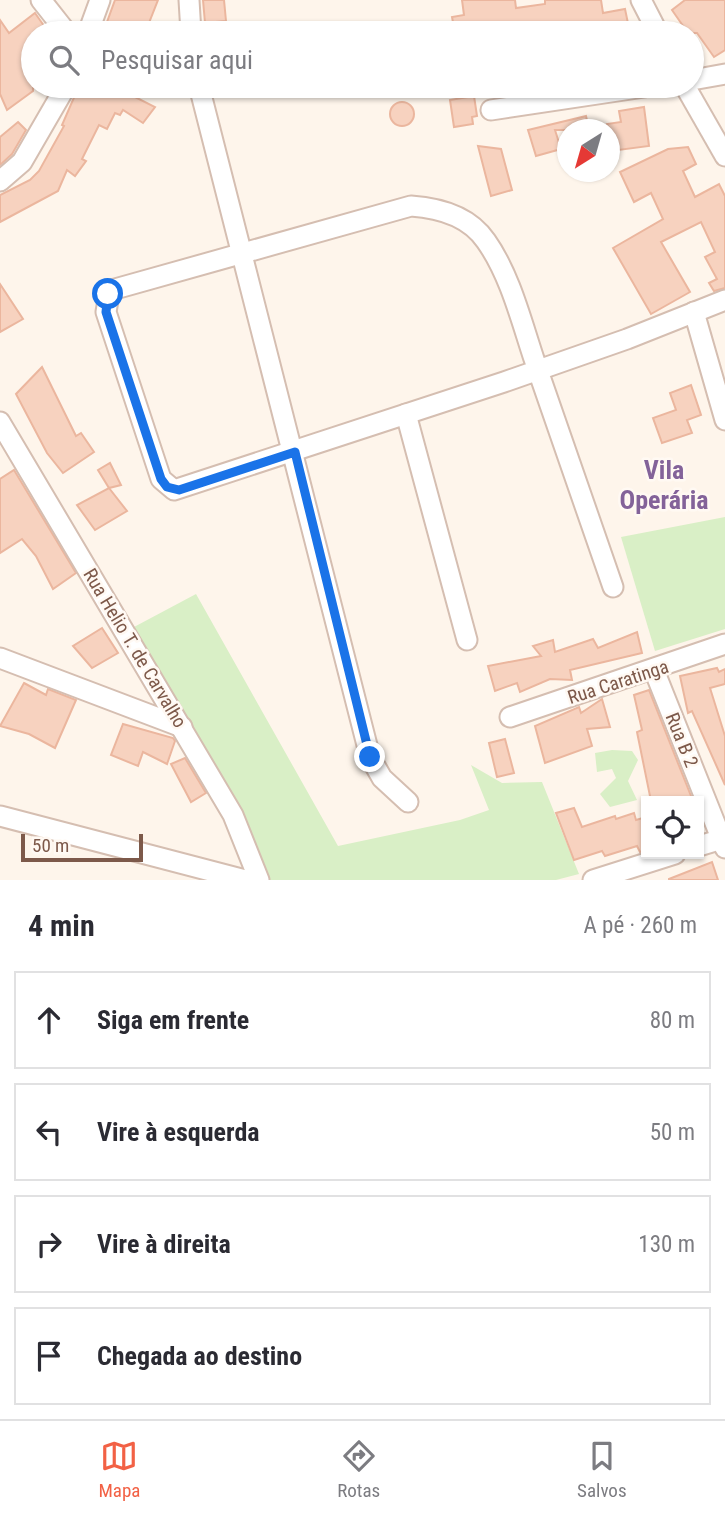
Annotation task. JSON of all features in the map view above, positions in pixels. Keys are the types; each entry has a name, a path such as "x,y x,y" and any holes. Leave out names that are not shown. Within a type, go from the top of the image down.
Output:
{"street":[{"path":"41,0 58,21"},
{"path":"92,21 100,0"},
{"path":"189,0 190,21"},
{"path":"641,0 652,21"},
{"path":"704,78 725,74"},
{"path":"0,181 29,153 59,98"},
{"path":"203,98 295,452 370,757 382,778 408,802"},
{"path":"491,110 572,98"},
{"path":"692,98 725,156"},
{"path":"613,587 538,370 505,276 485,239 462,218 436,208 411,206 115,289 108,294 106,312 161,479 167,487 179,490 538,370 725,300"},
{"path":"694,312 725,420"},
{"path":"406,414 467,640"},
{"name":"Rua Helio T. de Carvalho","path":"0,422 233,815 259,880"},
{"path":"0,462 19,454"},
{"name":"Rua Caratinga","path":"510,717 725,644"},
{"path":"0,658 182,727"},
{"name":"Rua B 2","path":"654,670 724,842"},
{"path":"0,816 245,880"},
{"path":"704,845 724,842"},
{"path":"593,880 659,859"}],"green space":[{"path":"725,517 725,629 655,651 621,537"},
{"path":"196,594 338,846 460,820 489,810 471,765 502,783 542,782 579,874 556,880 266,880 235,799 134,627"},
{"path":"632,751 638,760 628,781 637,800 610,807 600,794 616,778 612,769 597,772 595,753"}],"building":[{"path":"115,0 158,0 150,21 107,21"},
{"path":"203,0 224,0 226,21 205,21"},
{"path":"462,0 515,0 516,8 545,4 545,0 601,0 603,13 625,9 628,21 453,21 452,17 464,15"},
{"path":"685,0 725,0 725,50 714,57 704,43 704,21 680,21 672,10"},
{"path":"35,13 41,21 25,21"},
{"path":"0,20 9,33 21,24 21,98 23,98 7,110 0,94"},
{"path":"74,98 137,98 155,107 143,123 123,110 120,115 115,113 107,129 99,125 82,159 86,161 75,176 67,170 58,191 0,222 0,195 30,180 39,171 64,126 62,125"},
{"path":"474,98 477,116 472,117 473,124 454,127 450,100"},
{"path":"402,102 413,109 414,114 407,125 402,126 391,119 390,114 397,103"},
{"path":"644,107 649,146 620,150 619,111"},
{"path":"18,122 26,130 12,154 0,165 0,137"},
{"path":"557,123 557,150 536,156 528,130"},
{"path":"478,146 501,149 512,190 491,196"},
{"path":"688,147 696,164 683,171 695,197 719,184 725,196 725,288 714,291 709,283 717,279 705,257 715,252 701,222 661,242 690,292 651,314 613,248 663,219 651,193 634,202 620,172 668,149"},
{"path":"0,284 23,319 0,332"},
{"path":"42,367 76,436 81,433 94,452 63,473 47,453 16,394"},
{"path":"691,385 701,415 687,420 692,433 662,443 653,418 676,410 670,393"},
{"path":"110,463 121,485 109,488 98,470"},
{"path":"14,470 76,573 53,589 36,556 22,539 0,553 0,479"},
{"path":"109,488 127,511 95,530 77,505"},
{"path":"102,628 118,653 92,668 73,646"},
{"path":"637,632 642,653 570,670 572,680 550,679 520,692 517,683 495,691 488,666 541,656 533,646 553,640 555,652 593,639 598,648"},
{"path":"717,668 719,672 725,669 725,684 710,688 725,736 725,785 692,711 688,713 680,676"},
{"path":"24,683 46,695 48,689 76,700 55,748 29,734 0,726"},
{"path":"649,690 691,796 650,796 637,732 642,730 634,695"},
{"path":"602,699 610,727 587,729 592,746 545,763 535,726 579,707 581,713"},
{"path":"123,724 173,738 175,741 167,764 143,752 138,766 111,755"},
{"path":"505,739 514,773 497,777 489,743"},
{"path":"185,758 206,793 191,802 171,764"},
{"path":"574,808 582,827 634,813 636,820 641,818 641,852 637,846 605,856 602,851 574,860 556,813"},
{"path":"712,862 718,880 669,880 669,879"}],"district":[{"name":"Vila Operária","path":"664,485"}],"route":[{"path":"108,294 106,312 161,479 167,487 179,490 295,452 370,757"}]}
